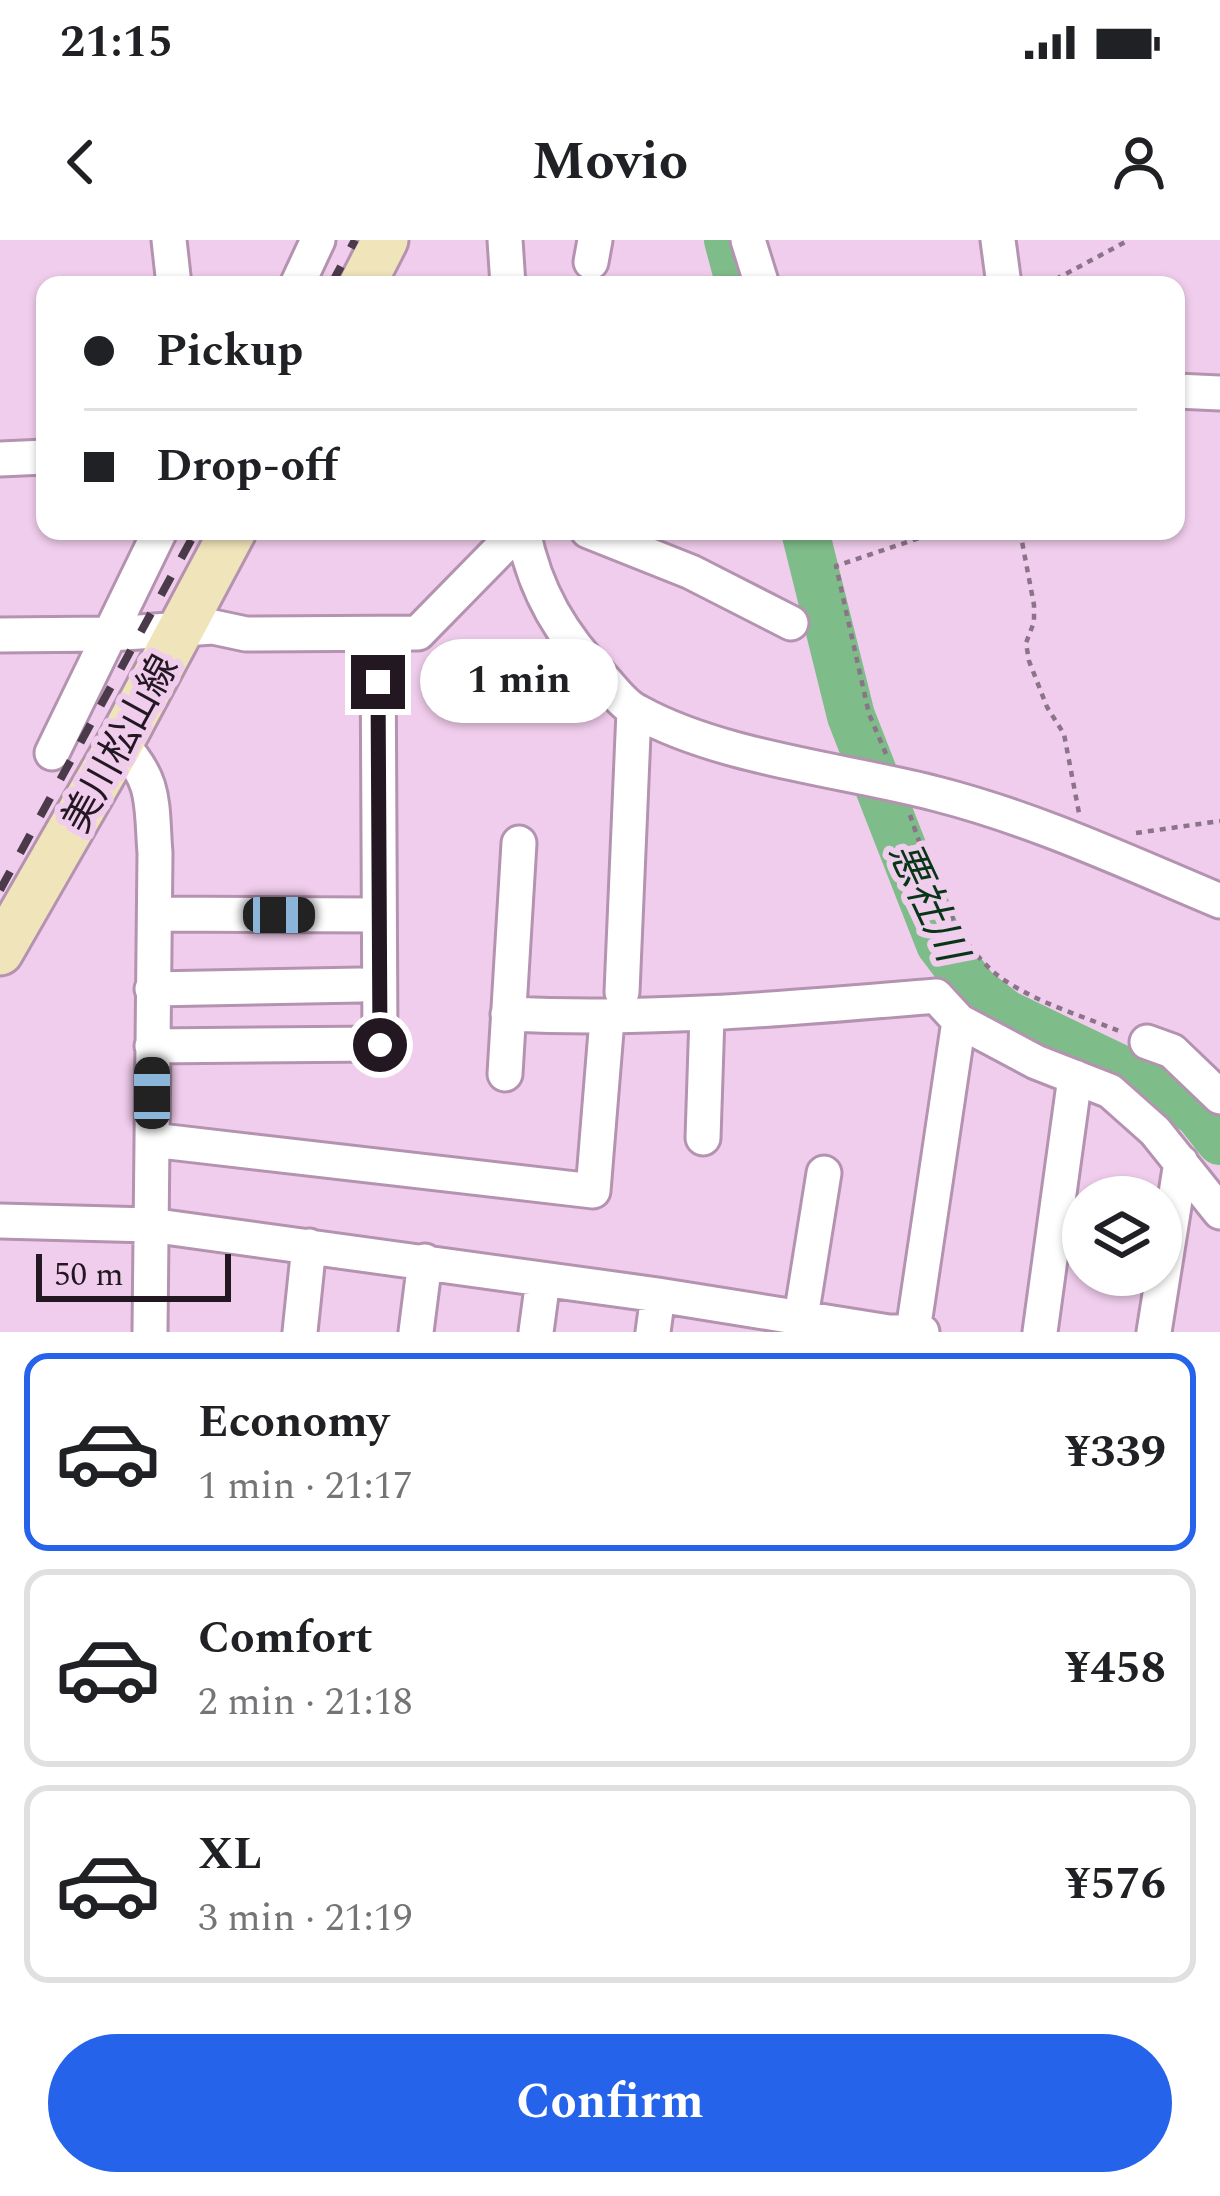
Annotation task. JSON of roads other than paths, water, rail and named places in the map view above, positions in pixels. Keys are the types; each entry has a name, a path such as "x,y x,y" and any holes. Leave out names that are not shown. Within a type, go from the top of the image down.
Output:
{"main road":[{"path":"367,276 385,240"},
{"name":"美川松山線","path":"0,952 120,743 228,540"}],"street":[{"path":"169,240 173,276"},
{"path":"301,276 318,240"},
{"path":"505,240 507,276"},
{"path":"748,240 759,276"},
{"path":"998,240 1003,276"},
{"path":"1185,391 1220,393"},
{"path":"0,458 36,457"},
{"path":"52,753 156,540"},
{"path":"0,635 213,627 246,634 418,633 512,540"},
{"path":"523,540 548,609 573,646 634,711 734,748 1004,814 1220,901"},
{"path":"611,540 691,572 790,623"},
{"path":"152,1046 380,1045 378,636"},
{"path":"152,1140 593,1192 614,1005 634,711"},
{"path":"120,743 142,766 150,784 156,914 150,1332"},
{"path":"505,1074 519,843"},
{"path":"156,914 379,915"},
{"path":"152,989 360,985"},
{"path":"508,1014 614,1005 707,1016 935,995 959,1021 1036,1062 1110,1091 1135,1110 1220,1212"},
{"path":"704,1138 707,1016"},
{"path":"0,1221 150,1225 658,1294 782,1320 918,1331 959,1021"},
{"path":"1147,1042 1172,1051 1217,1083"},
{"path":"1040,1332 1075,1077"},
{"path":"1154,1332 1180,1162"},
{"path":"782,1320 824,1173"},
{"path":"299,1332 309,1246"},
{"path":"416,1332 425,1262"},
{"path":"536,1332 543,1280"},
{"path":"653,1332 658,1294"}],"waterway":[{"name":"悪社川","path":"728,240 738,276"},
{"name":"悪社川","path":"807,540 851,716 940,944 975,990 1006,1014 1158,1087 1198,1113 1220,1141"}],"railway":[{"path":"336,276 355,240"},
{"path":"0,890 191,540"}]}
